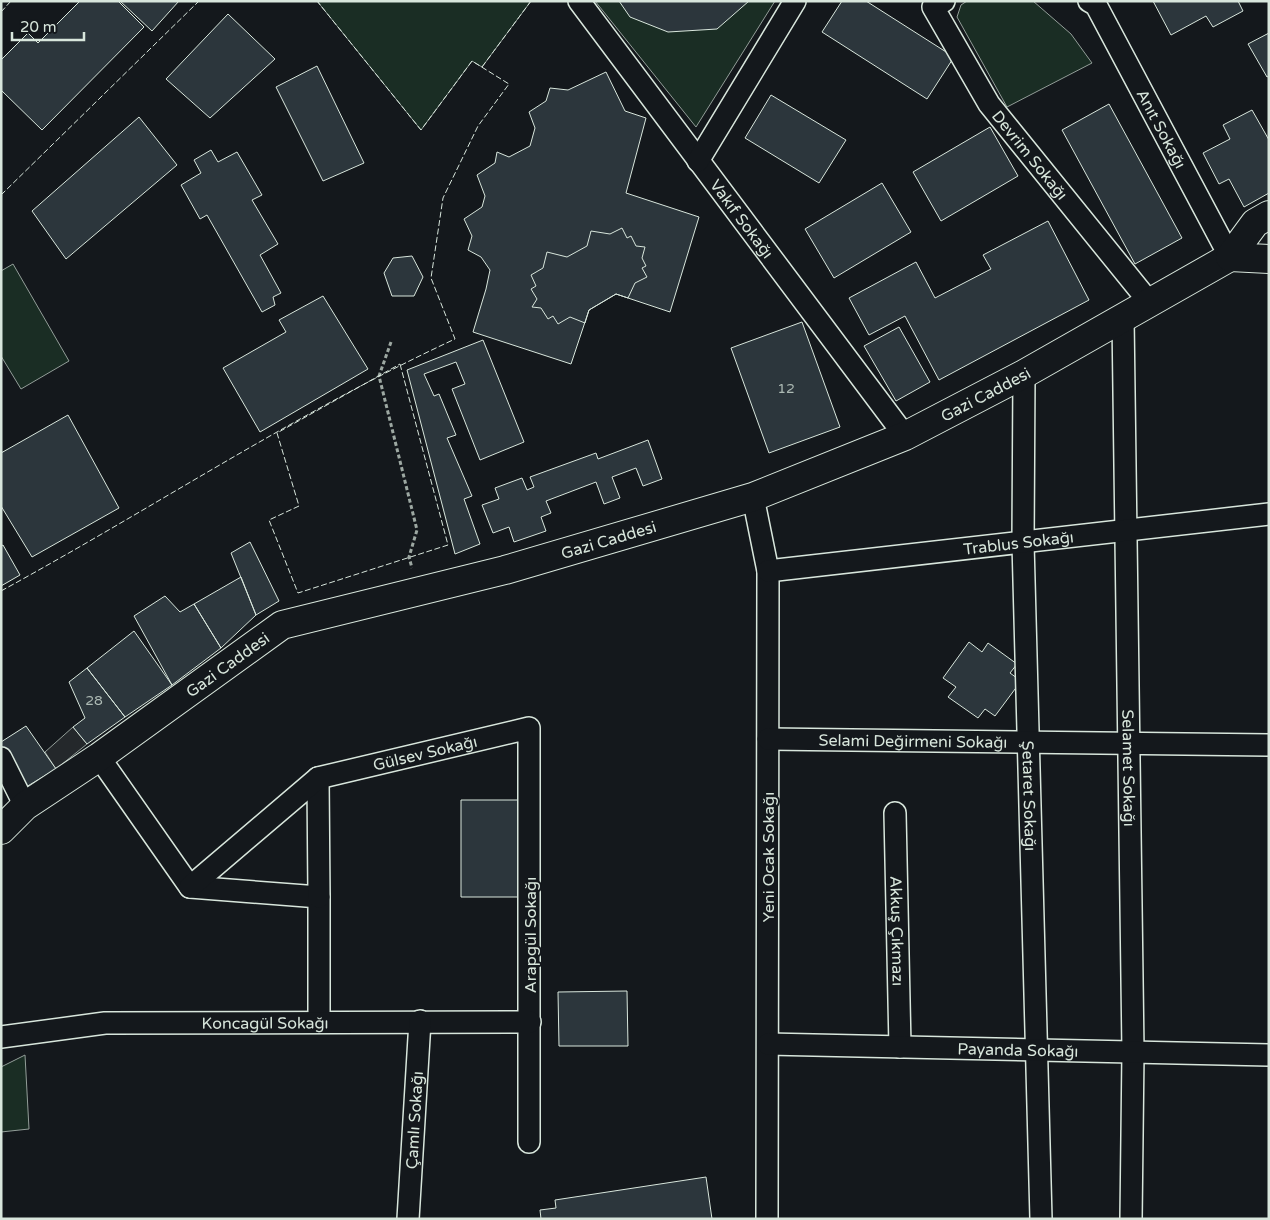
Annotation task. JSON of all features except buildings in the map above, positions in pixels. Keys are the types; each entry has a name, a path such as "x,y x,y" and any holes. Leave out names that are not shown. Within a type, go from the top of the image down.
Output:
{"street":[{"name":"Vakıf Sokağı","path":"579,1 905,436"},
{"path":"698,160 795,1"},
{"name":"Devrim Sokağı","path":"944,1 933,7 989,104 1150,303"},
{"name":"Anıt Sokağı","path":"1089,1 1096,5 1230,257"},
{"path":"1230,257 1256,223 1269,215"},
{"name":"Gazi Caddesi","path":"1,830 25,806 99,757 282,625 505,570 752,497 905,436 1024,374 1269,236"},
{"path":"1230,257 1269,259"},
{"name":"Selamet Sokağı","path":"1123,318 1134,1052 1131,1219"},
{"name":"Şetaret Sokağı","path":"1024,374 1023,543 1041,1219"},
{"name":"Yeni Ocak Sokağı","path":"752,497 768,570 767,1219"},
{"name":"Trablus Sokağı","path":"768,570 1269,514"},
{"name":"Gülsev Sokağı","path":"190,887 318,778 529,728"},
{"name":"Arapgül Sokağı","path":"529,728 529,1142"},
{"name":"Selami Değirmeni Sokağı","path":"768,739 1269,745"},
{"path":"99,757 190,887 319,897"},
{"path":"1,758 25,806"},
{"path":"318,778 319,1022"},
{"name":"Akkuş Çıkmazı","path":"895,813 900,1047"},
{"name":"Çamlı Sokağı","path":"408,1219 420,1022"},
{"name":"Koncagül Sokağı","path":"1,1037 105,1023 530,1022"},
{"name":"Payanda Sokağı","path":"768,1044 1269,1055"}],"path":[{"path":"391,342 379,376 418,530 409,557 417,592"}],"green space":[{"path":"317,1 531,1 482,67 472,61 421,130"},
{"path":"595,1 775,1 696,127"},
{"path":"967,1 1033,1 1071,34 1092,63 1007,107 957,17 961,5"},
{"path":"13,264 69,361 21,389 1,356 1,271"},
{"path":"25,1055 29,1129 1,1132 1,1067"}],"shaded area":[{"path":"73,727 87,744 56,769 45,752"}],"fence":[{"path":"1,12 11,1"},
{"path":"1,195 199,1"},
{"path":"1,591 282,429 397,367 455,339 431,278 443,198 478,126 509,84 472,61 421,130 317,1"},
{"path":"482,67 531,1"},
{"path":"400,364 448,545 298,593 269,520 299,506 277,433 400,364"}]}
